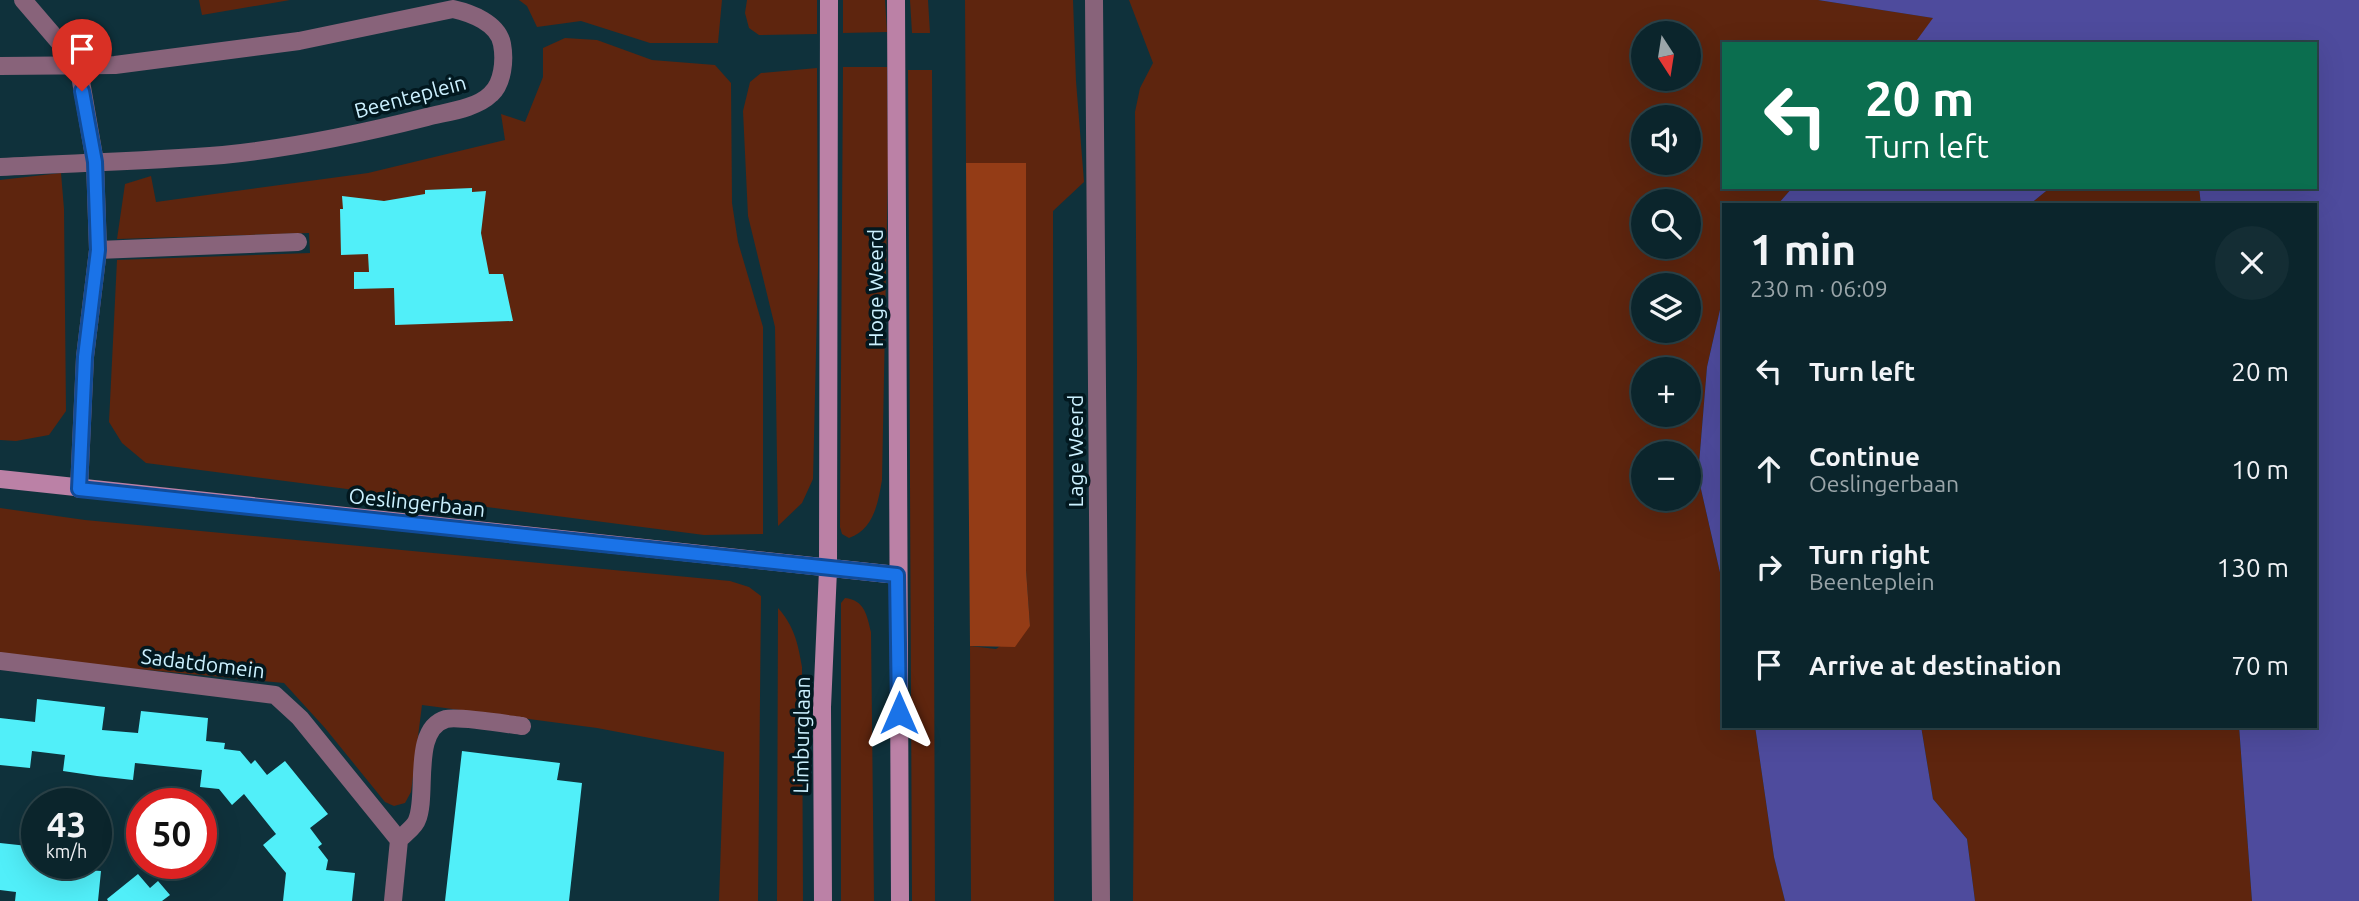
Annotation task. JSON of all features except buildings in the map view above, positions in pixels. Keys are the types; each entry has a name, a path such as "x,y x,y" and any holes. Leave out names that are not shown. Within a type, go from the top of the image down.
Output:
{"main road":[{"path":"828,570 829,0"},
{"name":"Hoge Weerd","path":"896,0 897,575"},
{"name":"Oeslingerbaan","path":"0,480 828,570 897,575"},
{"name":"Limburglaan","path":"823,901 822,707 828,570"},
{"path":"897,575 900,901"}],"street":[{"path":"23,0 78,64 95,162 98,250 85,357 79,489"},
{"name":"Lage Weerd","path":"1094,0 1101,901"},
{"name":"Beenteplein","path":"0,66 115,65 299,41 453,9 475,14 491,27 502,42 501,79 490,95 468,106 349,136 224,155 0,167"},
{"path":"98,250 298,242"},
{"name":"Sadatdomein","path":"0,661 275,695 300,718 399,840"},
{"path":"393,901 399,840 417,820 424,751 427,737 435,726 446,719 522,726"}],"shaded area":[{"path":"199,0 290,0 202,15"},
{"path":"519,0 722,0 718,43 650,43 581,21 537,27 527,6"},
{"path":"747,0 817,0 817,34 759,35 749,28 745,13"},
{"path":"843,0 885,0 887,32 843,33"},
{"path":"910,0 928,0 930,33 912,33"},
{"path":"965,0 1073,0 1084,182 1053,211 1054,901 971,901 970,646 996,649 1030,626 1026,570 1026,164 966,163"},
{"path":"1129,0 1818,0 1934,18 1916,42 1722,42 1722,189 1791,189 1779,203 1722,203 1722,301 1707,367 1701,441 1631,441 1631,511 1701,511 1701,489 1722,581 1722,728 1755,728 1774,857 1785,901 1133,901 1137,364 1135,112 1140,88 1153,63"},
{"path":"1818,0 2359,0 2359,901 2252,901 2239,728 2317,728 2317,203 2201,203 2199,189 2317,189 2317,42 1915,42 1933,18"},
{"path":"565,38 597,40 652,60 715,65 731,83 732,203 738,242 763,327 763,534 704,535 146,463 122,443 109,422 117,260 310,253 309,233 117,239 125,184 151,176 156,202 368,173 505,140 501,114 525,122 543,77 543,48"},
{"path":"843,67 887,67 888,167 882,480 869,522 849,538 842,534 840,527"},
{"path":"817,68 818,267 813,479 802,503 778,526 775,327 748,216 743,111 750,82 761,73"},
{"path":"908,70 932,70 935,901 912,901"},
{"path":"966,163 1026,163 1026,570 1030,626 1015,647 970,646"},
{"path":"61,173 64,209 66,411 49,435 16,441 0,440 0,180"},
{"path":"1791,189 2049,189 2031,203 1779,203"},
{"path":"2049,189 2199,189 2201,203 2031,203"},
{"path":"1722,301 1722,581 1701,489 1701,441 1707,367"},
{"path":"0,508 85,520 730,581 749,587 761,596 758,901 719,901 724,752 597,728 422,705 411,792 405,803 394,806 385,802 325,728 284,683 0,656"},
{"path":"845,598 861,605 871,632 874,901 841,901 841,603"},
{"path":"778,608 794,635 802,667 803,901 777,901"},
{"path":"1755,728 1921,728 1933,799 1967,839 1975,901 1785,901 1774,857"},
{"path":"1921,728 2239,728 2252,901 1975,901 1967,839 1933,799"}],"route":[{"path":"82,91 95,162 98,250 85,357 79,489 770,564 897,575 899,713"}]}
